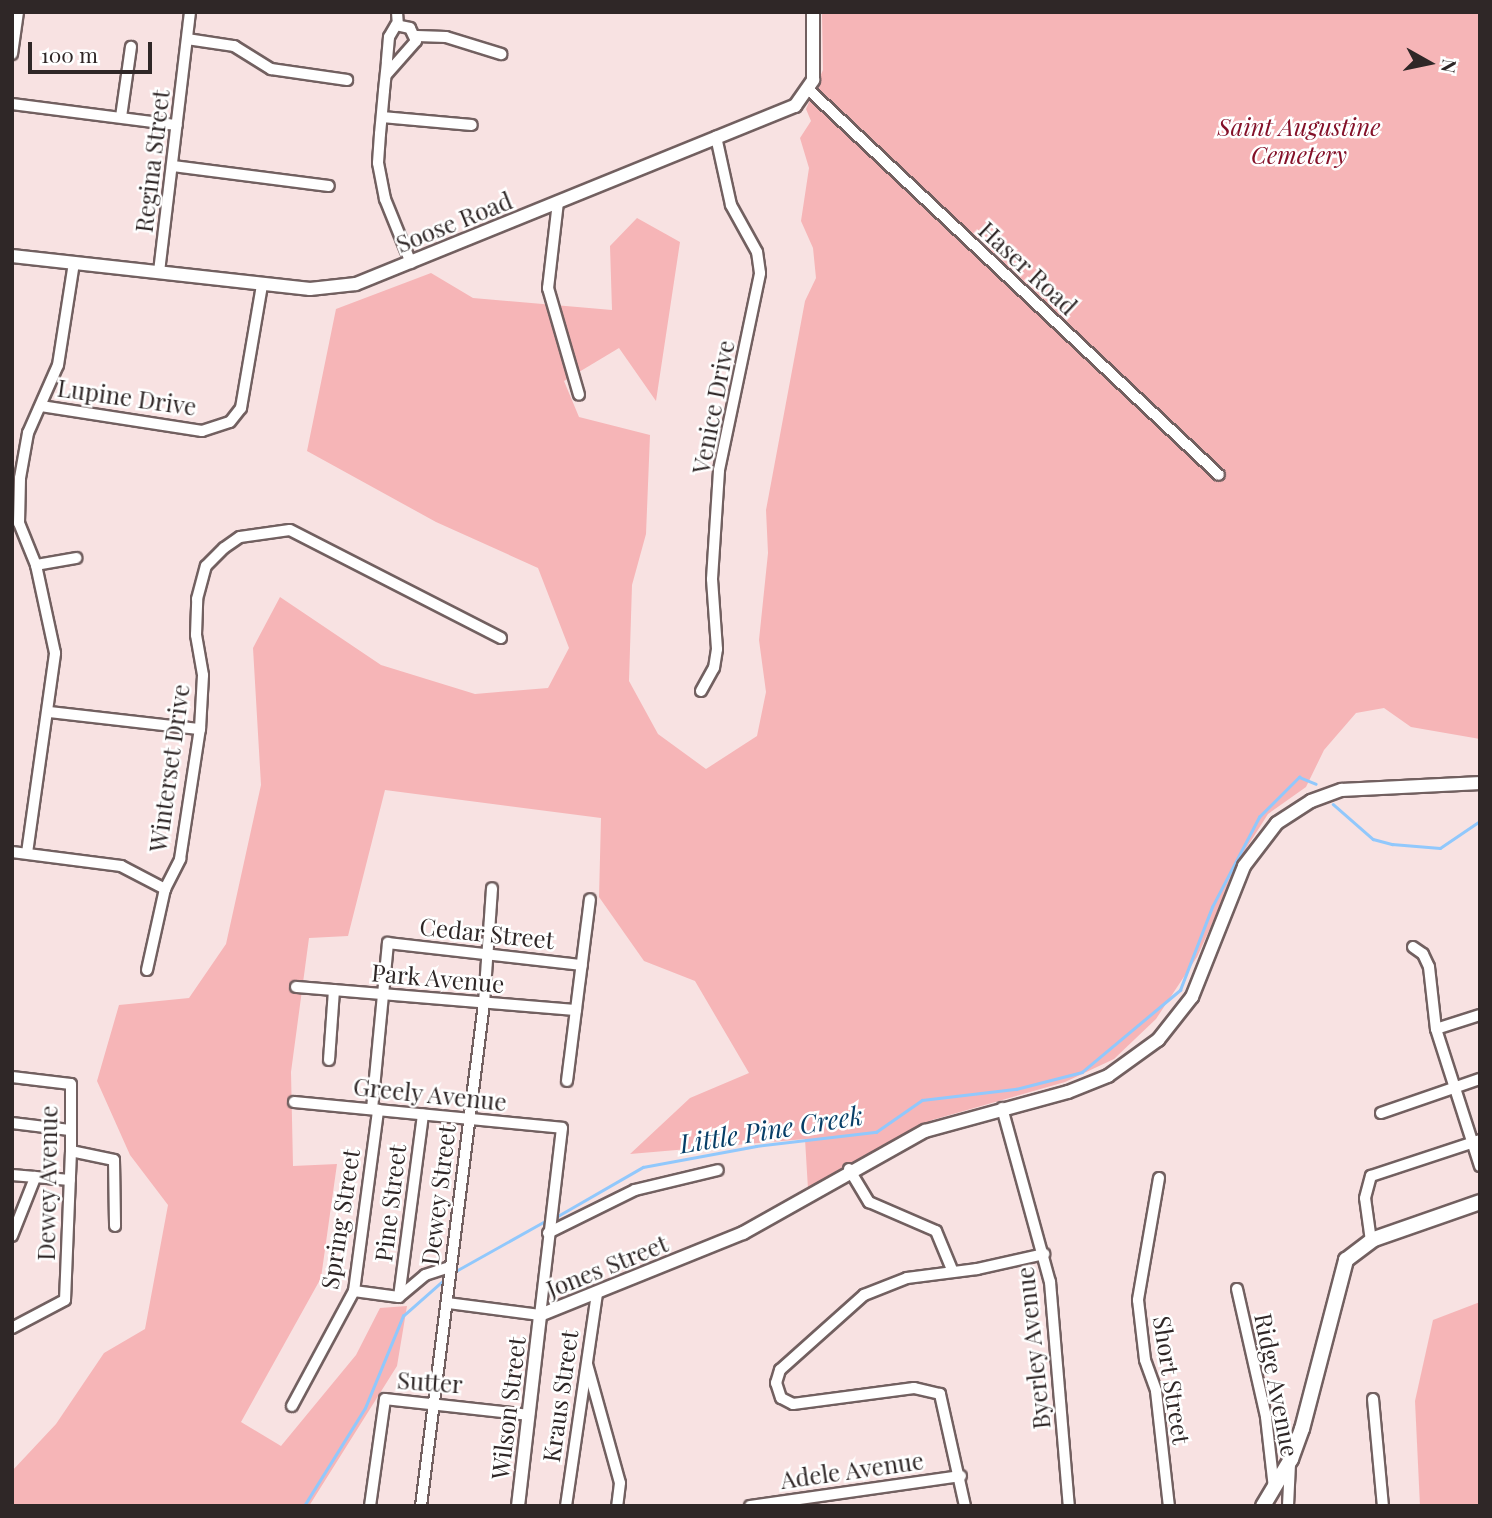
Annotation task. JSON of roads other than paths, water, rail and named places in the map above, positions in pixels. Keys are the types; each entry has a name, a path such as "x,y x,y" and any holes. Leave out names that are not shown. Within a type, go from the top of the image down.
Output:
{"main road":[{"path":"1263,1506 1291,1459 1341,1271 1352,1253 1371,1241 1480,1202"}],"street":[{"path":"12,54 18,12"},
{"name":"Regina Street","path":"159,272 190,12"},
{"path":"397,12 398,25 390,37 386,75 380,180 411,263"},
{"path":"809,90 815,70 813,12"},
{"path":"398,25 410,28 417,36 446,37 501,54"},
{"path":"386,75 417,36"},
{"path":"187,39 234,46 271,69 347,80"},
{"path":"121,117 131,47"},
{"name":"Soose Road","path":"12,256 261,285 338,288 411,263 794,106 809,90"},
{"name":"Haser Road","path":"809,90 1219,475"},
{"path":"12,104 177,125"},
{"path":"382,117 472,125"},
{"name":"Venice Drive","path":"701,691 714,668 717,649 712,579 719,470 760,273 757,252 731,205 716,137"},
{"path":"173,166 329,186"},
{"path":"558,202 548,288 579,394"},
{"path":"27,853 50,712 55,653 36,565 19,523 20,478 28,433 58,365 74,263"},
{"name":"Lupine Drive","path":"41,406 202,431 230,422 241,408 261,285"},
{"name":"Winterset Drive","path":"147,970 165,889 180,859 200,729 203,674 197,635 197,599 206,566 240,537 290,530 501,638"},
{"path":"36,565 76,558"},
{"path":"50,712 200,729"},
{"name":"Jones Street","path":"447,1303 540,1315 699,1252 752,1227 849,1169 925,1131 1086,1086 1124,1066 1158,1040 1201,981 1251,853 1277,823 1301,806 1358,787 1480,783"},
{"path":"12,852 121,866 165,889"},
{"name":"Dewey Street","path":"421,1506 484,1003 492,888"},
{"path":"566,1082 590,899"},
{"name":"Cedar Street","path":"388,943 582,965"},
{"name":"Spring Street","path":"292,1406 355,1291 375,1110 388,943"},
{"path":"1413,947 1423,954 1429,967 1436,1029 1453,1087 1476,1141 1480,1166"},
{"name":"Park Avenue","path":"296,987 576,1010"},
{"path":"329,1060 334,990"},
{"path":"1436,1029 1480,1015"},
{"name":"Dewey Avenue","path":"12,1077 71,1084 65,1300 12,1328"},
{"path":"1381,1114 1480,1079"},
{"name":"Greely Avenue","path":"294,1102 562,1128 549,1228"},
{"name":"Byerley Avenue","path":"1002,1108 1050,1282 1069,1506"},
{"name":"Pine Street","path":"399,1297 423,1115"},
{"path":"12,1123 70,1130"},
{"path":"1371,1241 1365,1208 1371,1176 1476,1141"},
{"path":"71,1151 114,1160 115,1226"},
{"path":"849,1169 869,1202 936,1231 953,1272"},
{"path":"540,1315 549,1228 635,1190 718,1170"},
{"path":"12,1175 70,1180"},
{"path":"12,1236 35,1178"},
{"name":"Short Street","path":"1159,1178 1138,1300 1144,1360 1156,1391 1169,1506"},
{"path":"965,1506 961,1476 940,1394 914,1388 793,1404 781,1398 776,1383 787,1360 863,1296 907,1278 1044,1254"},
{"path":"355,1291 399,1297 425,1275 450,1267"},
{"name":"Ridge Avenue","path":"1237,1289 1266,1417 1274,1489"},
{"name":"Kraus Street","path":"566,1506 597,1293"},
{"name":"Wilson Street","path":"518,1506 540,1315"},
{"path":"586,1358 620,1483 617,1506"},
{"name":"Sutter","path":"370,1506 385,1399 393,1396 529,1415"},
{"path":"1373,1399 1383,1506"},
{"path":"1288,1506 1291,1459"},
{"name":"Adele Avenue","path":"750,1506 961,1476"}],"waterway":[{"name":"Little Pine Creek","path":"556,1217 643,1167 756,1146 876,1132 922,1100 1016,1089 1082,1072 1180,990 1212,907 1259,817 1299,777 1316,784"},
{"name":"Little Pine Creek","path":"1333,804 1373,839 1392,844 1440,848 1480,821"},
{"name":"Little Pine Creek","path":"454,1272 549,1219"},
{"name":"Little Pine Creek","path":"304,1506 365,1408 403,1316 446,1278"}],"park label":[{"name":"Saint Augustine Cemetery","path":"1299,141"}]}
